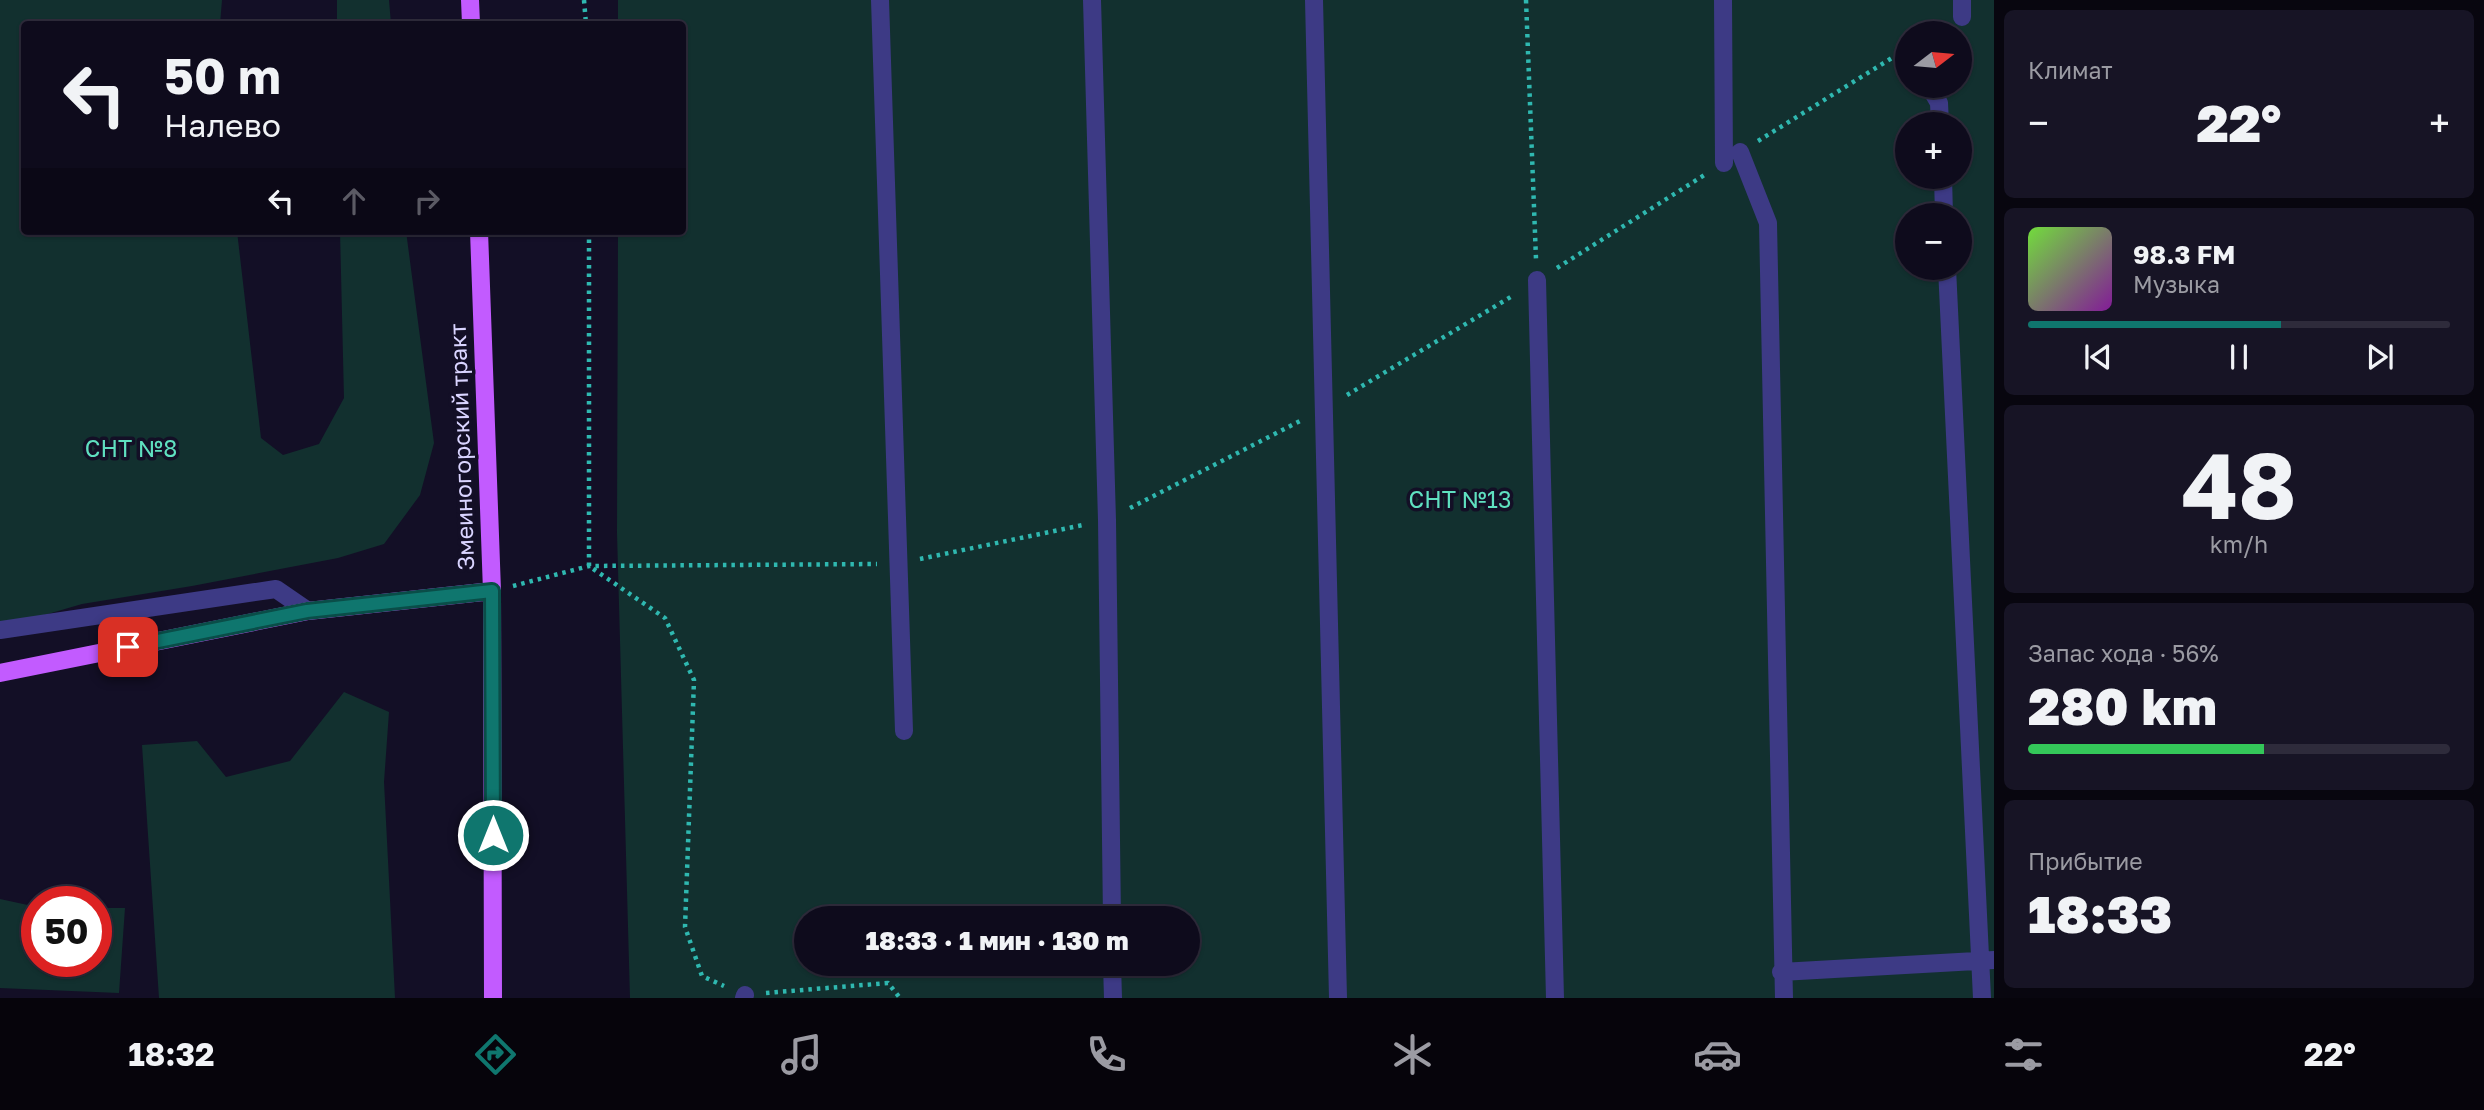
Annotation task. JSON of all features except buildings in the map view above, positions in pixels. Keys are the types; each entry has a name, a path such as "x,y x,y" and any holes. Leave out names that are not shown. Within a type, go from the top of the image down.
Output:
{"main road":[{"path":"470,0 471,21"},
{"name":"Змеиногорский тракт","path":"479,235 492,591 493,998"},
{"path":"0,673 307,611 492,591"}],"street":[{"path":"880,0 904,731"},
{"path":"1092,0 1107,520 1112,906"},
{"path":"1314,0 1338,998"},
{"path":"1723,0 1724,163"},
{"path":"1740,152 1768,223 1781,972 1784,998"},
{"path":"1537,280 1555,998"},
{"path":"1948,280 1987,960 1982,998"},
{"path":"0,630 276,589 307,611"},
{"path":"1781,972 1987,960"},
{"path":"1112,976 1113,998"}],"path":[{"path":"584,0 586,21"},
{"path":"1526,0 1537,280"},
{"path":"1740,152 1895,56"},
{"path":"492,591 589,566 899,564 1107,520 1325,408 1724,163"},
{"path":"589,235 589,566"},
{"path":"589,566 665,618 694,680 685,927 702,976 744,996 888,983 900,998"}],"green space":[{"name":"СНТ №8","path":"0,0 222,0 220,21 21,21 21,235 237,235 261,438 283,455 319,444 344,398 340,235 407,235 434,443 420,495 384,544 338,558 82,604 0,628"},
{"path":"337,0 389,0 391,21 337,21"},
{"name":"СНТ №13","path":"618,0 1994,0 1994,998 630,998 617,533 618,235 686,235 686,21 618,21"},
{"path":"344,692 389,712 384,782 395,998 159,998 142,745 197,741 226,777 290,761"},
{"path":"0,899 21,904 21,977 112,977 112,908 125,908 119,993 0,988"}],"route":[{"path":"128,647 307,611 492,591 493,835"}]}
